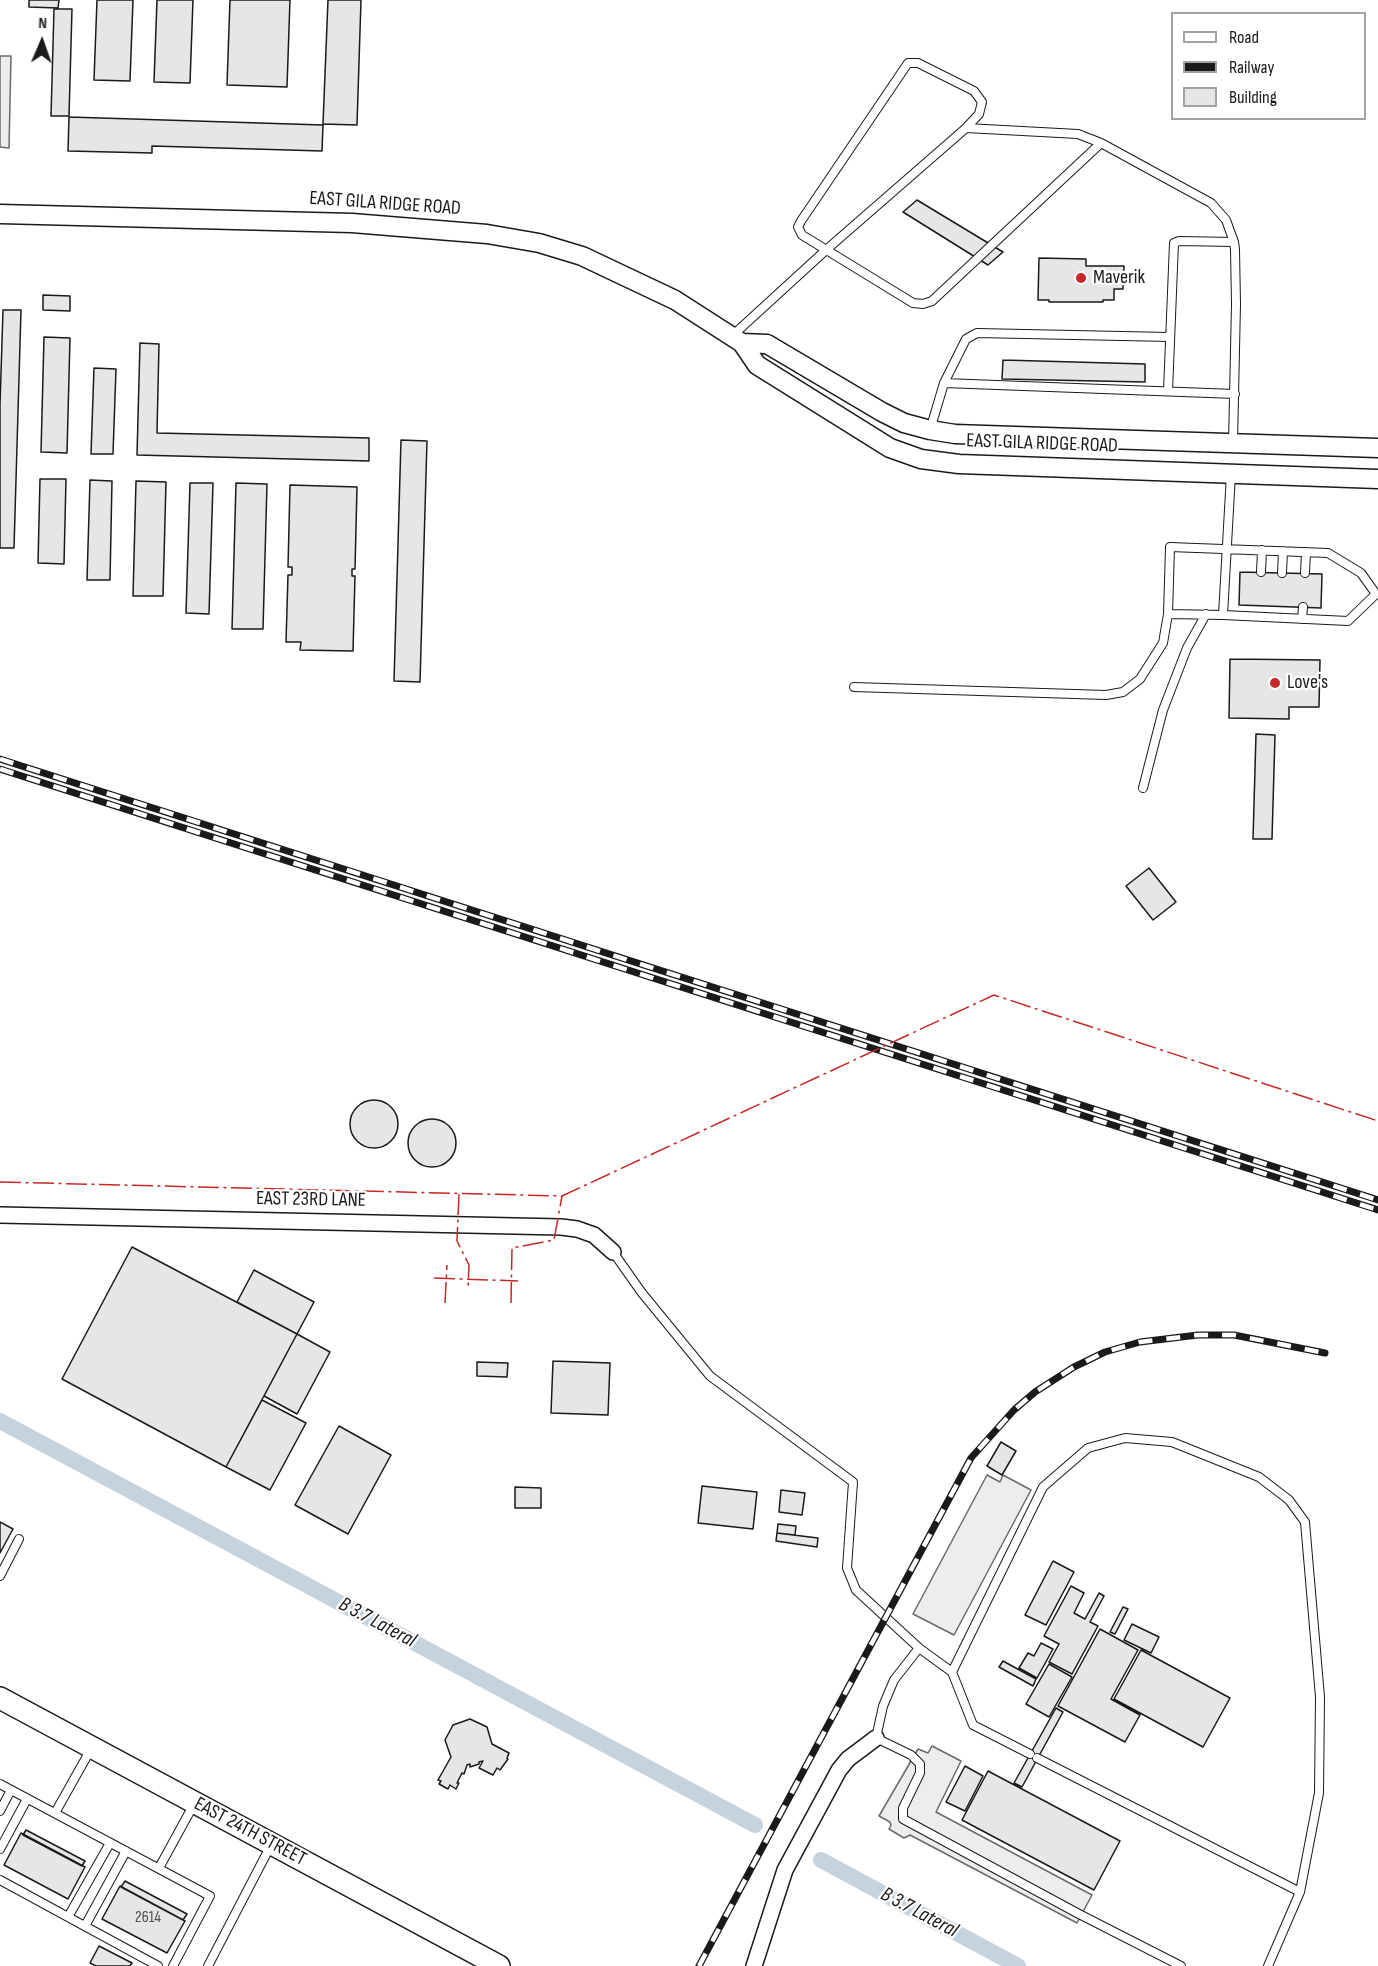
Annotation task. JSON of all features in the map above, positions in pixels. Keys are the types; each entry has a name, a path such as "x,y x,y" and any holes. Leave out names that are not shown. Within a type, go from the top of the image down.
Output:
{"main road":[{"name":"EAST 24TH STREET","path":"0,1698 271,1843 476,1957 499,1966"}],"street":[{"name":"EAST GILA RIDGE ROAD","path":"0,214 352,223 487,234 538,243 582,256 675,300 736,340 757,365 890,448 921,459 959,464 1378,479"},
{"name":"EAST GILA RIDGE ROAD","path":"736,340 767,344 882,412 904,423 930,430 955,434 1378,448"},
{"name":"EAST 23RD LANE","path":"0,1215 561,1227 577,1229 594,1235 613,1252"},
{"path":"754,1966 785,1870 839,1770 857,1751 876,1738"}],"lane":[{"path":"736,340 826,250 966,129 979,114 982,102 974,91 918,63 908,63 798,227 802,235 826,250 914,303 923,304 932,301 1101,143"},
{"path":"966,129 1078,134 1101,143 1211,203 1226,220 1234,242 1236,304 1233,444"},
{"path":"1168,391 1174,243 1179,241 1234,242"},
{"path":"930,430 944,383 966,339 977,333 1170,337"},
{"path":"944,383 1235,394"},
{"path":"1223,615 1232,472"},
{"path":"854,687 1106,695 1123,692 1140,679 1162,643 1168,614 1170,547 1328,553 1361,573 1376,594 1348,621 1168,614"},
{"path":"1261,572 1262,550"},
{"path":"1282,573 1283,551"},
{"path":"1305,573 1306,552"},
{"path":"1259,606 1259,617"},
{"path":"1280,618 1281,606"},
{"path":"1302,619 1303,607"},
{"path":"1143,788 1162,710 1187,648 1206,614"},
{"path":"613,1252 642,1293 710,1376 853,1482 847,1568 856,1590 919,1648 952,1672 973,1725 1300,1892"},
{"path":"952,1672 1043,1487 1088,1448 1125,1438 1172,1442 1259,1477 1289,1500 1305,1522 1320,1698 1319,1793 1300,1892 1268,1966"},
{"path":"0,1576 19,1539"},
{"path":"919,1648 894,1680 883,1706 876,1738 911,1755 920,1764 920,1773 903,1809 903,1819 1068,1909 1181,1966"},
{"path":"54,1813 92,1747"},
{"path":"0,1784 210,1896 173,1966"},
{"path":"0,1811 11,1790"},
{"path":"0,1849 27,1798"},
{"path":"159,1868 194,1802"},
{"path":"68,1917 110,1842"},
{"path":"208,1966 271,1843"},
{"path":"85,1926 126,1851"},
{"path":"0,1880 158,1966"}],"shaded area":[{"path":"0,56 11,56 9,148 0,147"},
{"path":"987,1475 1000,1482 1003,1475 1031,1490 954,1635 913,1614"},
{"path":"932,1746 961,1761 936,1812 1092,1895 1077,1923 910,1835 904,1838 889,1829 890,1822 879,1816 918,1749 928,1753"}],"building":[{"path":"29,0 59,0 58,8 29,7"},
{"path":"97,0 133,0 130,81 94,80"},
{"path":"157,0 193,0 190,83 154,82"},
{"path":"230,0 290,0 287,87 227,85"},
{"path":"328,0 361,0 357,125 323,124"},
{"path":"54,9 72,9 69,116 51,116"},
{"path":"69,117 323,125 322,151 152,146 152,153 68,151"},
{"path":"917,200 1003,252 988,265 903,212"},
{"name":"Maverik","path":"1039,258 1086,259 1086,266 1124,266 1123,289 1114,289 1114,300 1103,300 1103,302 1038,300"},
{"path":"43,295 70,296 70,311 43,310"},
{"path":"3,310 21,310 14,548 0,548 0,404"},
{"path":"44,337 70,338 67,453 41,452"},
{"path":"140,343 159,344 157,433 369,438 369,461 137,455"},
{"path":"1003,360 1145,364 1145,382 1002,379"},
{"path":"94,368 116,369 113,454 91,454"},
{"path":"401,440 427,441 420,682 394,681"},
{"path":"40,479 66,479 64,564 38,563"},
{"path":"90,480 112,481 110,580 87,580"},
{"path":"136,481 166,482 163,596 133,596"},
{"path":"190,483 213,483 209,614 186,613"},
{"path":"236,483 267,484 263,629 232,629"},
{"path":"290,485 357,487 355,569 352,569 352,576 355,576 353,651 300,650 301,642 286,642 288,575 292,575 292,567 288,567"},
{"path":"1240,572 1322,574 1321,608 1239,605"},
{"name":"Love's","path":"1230,659 1320,660 1319,707 1289,707 1289,719 1229,718"},
{"path":"1256,734 1275,735 1272,839 1253,839"},
{"path":"1149,868 1176,902 1153,920 1126,886"},
{"path":"369,1100 379,1100 391,1107 398,1119 398,1129 391,1141 379,1148 369,1148 354,1137 350,1129 350,1119 361,1104"},
{"path":"427,1119 437,1119 449,1126 456,1138 456,1148 449,1160 437,1167 427,1167 412,1156 408,1148 408,1138 419,1123"},
{"path":"132,1247 297,1334 226,1467 62,1379"},
{"path":"254,1270 314,1302 297,1334 237,1302"},
{"path":"297,1334 330,1352 297,1414 264,1396"},
{"path":"553,1361 610,1363 608,1415 551,1413"},
{"path":"477,1362 508,1363 507,1377 477,1376"},
{"path":"262,1400 306,1423 270,1490 226,1467"},
{"path":"339,1426 391,1455 348,1534 295,1505"},
{"path":"1001,1442 1016,1451 1002,1475 987,1466"},
{"path":"702,1486 757,1492 753,1529 698,1523"},
{"path":"515,1487 541,1488 541,1508 515,1508"},
{"path":"781,1490 805,1493 802,1515 779,1512"},
{"path":"0,1522 13,1529 0,1553"},
{"path":"778,1524 796,1526 795,1535 777,1533"},
{"path":"777,1533 818,1538 817,1547 776,1541"},
{"path":"1053,1561 1074,1572 1046,1625 1025,1615"},
{"path":"1071,1586 1084,1593 1074,1613 1085,1619 1099,1593 1104,1596 1090,1622 1098,1626 1072,1674 1049,1662 1059,1644 1044,1636"},
{"path":"1123,1607 1128,1609 1115,1634 1110,1632"},
{"path":"1132,1624 1159,1637 1151,1653 1124,1640"},
{"path":"1100,1629 1138,1650 1111,1699 1140,1715 1125,1742 1058,1706"},
{"path":"1041,1643 1053,1649 1037,1678 1019,1668 1028,1653 1034,1656"},
{"path":"1141,1650 1230,1698 1203,1747 1114,1699"},
{"path":"1003,1661 1036,1679 1033,1686 999,1667"},
{"path":"1049,1664 1072,1677 1049,1717 1026,1704"},
{"path":"1056,1708 1063,1712 1022,1787 1014,1783"},
{"path":"470,1719 487,1727 492,1744 509,1753 508,1759 500,1770 497,1768 493,1775 479,1768 483,1761 470,1767 470,1764 467,1765 456,1789 450,1785 448,1789 439,1784 441,1781 438,1780 451,1757 445,1740 453,1725"},
{"path":"965,1766 983,1776 965,1811 946,1802"},
{"path":"988,1771 1120,1841 1094,1890 962,1820"},
{"path":"26,1830 85,1861 82,1866 23,1835"},
{"path":"21,1833 85,1867 68,1899 4,1865"},
{"path":"125,1881 187,1914 183,1920 121,1887"},
{"path":"120,1886 185,1921 167,1953 102,1919"},
{"path":"99,1946 132,1963 130,1966 96,1966 90,1963"}],"waterway":[{"name":"B 3.7 Lateral","path":"0,1421 755,1825"},
{"name":"B 3.7 Lateral","path":"821,1860 1018,1966"}],"railway":[{"path":"0,759 1378,1200"},
{"path":"0,769 1378,1210"},
{"path":"699,1966 971,1458 1014,1410 1035,1392 1074,1367 1105,1352 1140,1342 1198,1335 1234,1335 1325,1353"}],"power":[{"path":"0,1182 562,1196 994,995 1378,1121"},
{"path":"459,1194 457,1241 469,1265 468,1289"},
{"path":"511,1303 512,1248 554,1240 562,1196"},
{"path":"445,1303 447,1265"},
{"path":"434,1278 518,1281"}],"place":[{"name":"Maverik","path":"1081,278"},
{"name":"Love's","path":"1275,683"}]}
